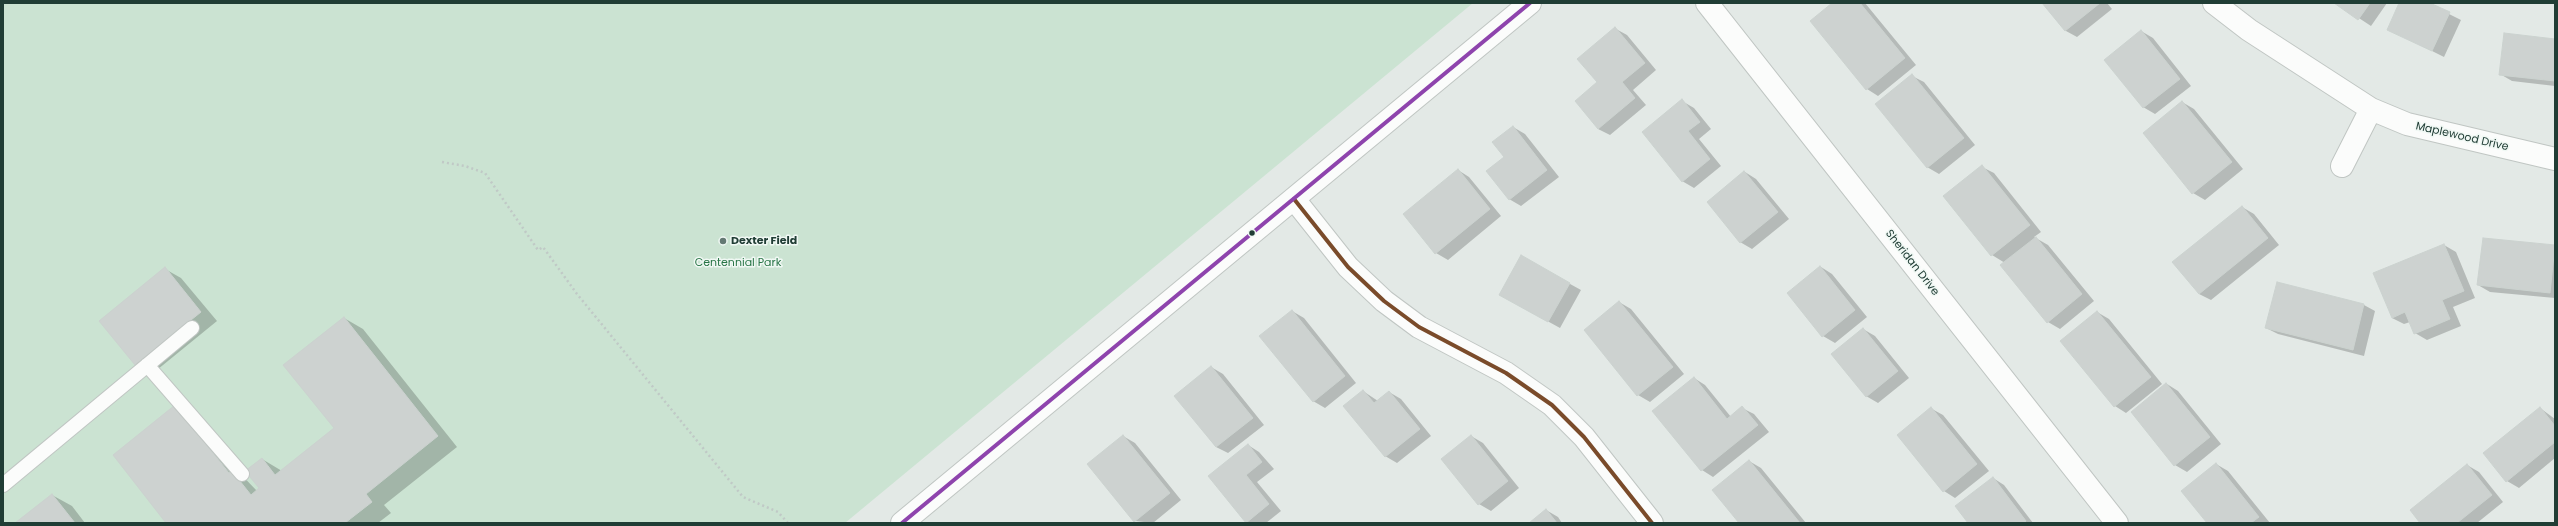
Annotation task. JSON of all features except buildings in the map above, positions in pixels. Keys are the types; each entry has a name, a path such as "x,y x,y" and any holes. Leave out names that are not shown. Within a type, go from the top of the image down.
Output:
{"street":[{"path":"902,523 1530,3"},
{"name":"Sheridan Drive","path":"1707,3 2117,523"},
{"name":"Maplewood Drive","path":"2214,3 2249,30 2371,109 2407,124 2555,159"},
{"path":"2342,166 2371,109"},
{"path":"1294,199 1348,267 1384,301 1418,327 1506,373 1552,405 1584,437 1652,523"}],"lane":[{"path":"3,485 192,328"},
{"path":"147,365 242,474"}],"path":[{"path":"442,162 466,166 485,173 538,250 543,247 577,294 743,497 778,512 788,523"}],"green space":[{"name":"Centennial Park","path":"3,3 1473,3 845,523 3,523"}],"transit line":[{"path":"902,523 1530,3"},
{"path":"1294,199 1348,267 1384,301 1419,327 1506,373 1552,405 1584,437 1652,523"}],"place":[{"name":"Dexter Field","path":"723,241"}]}
